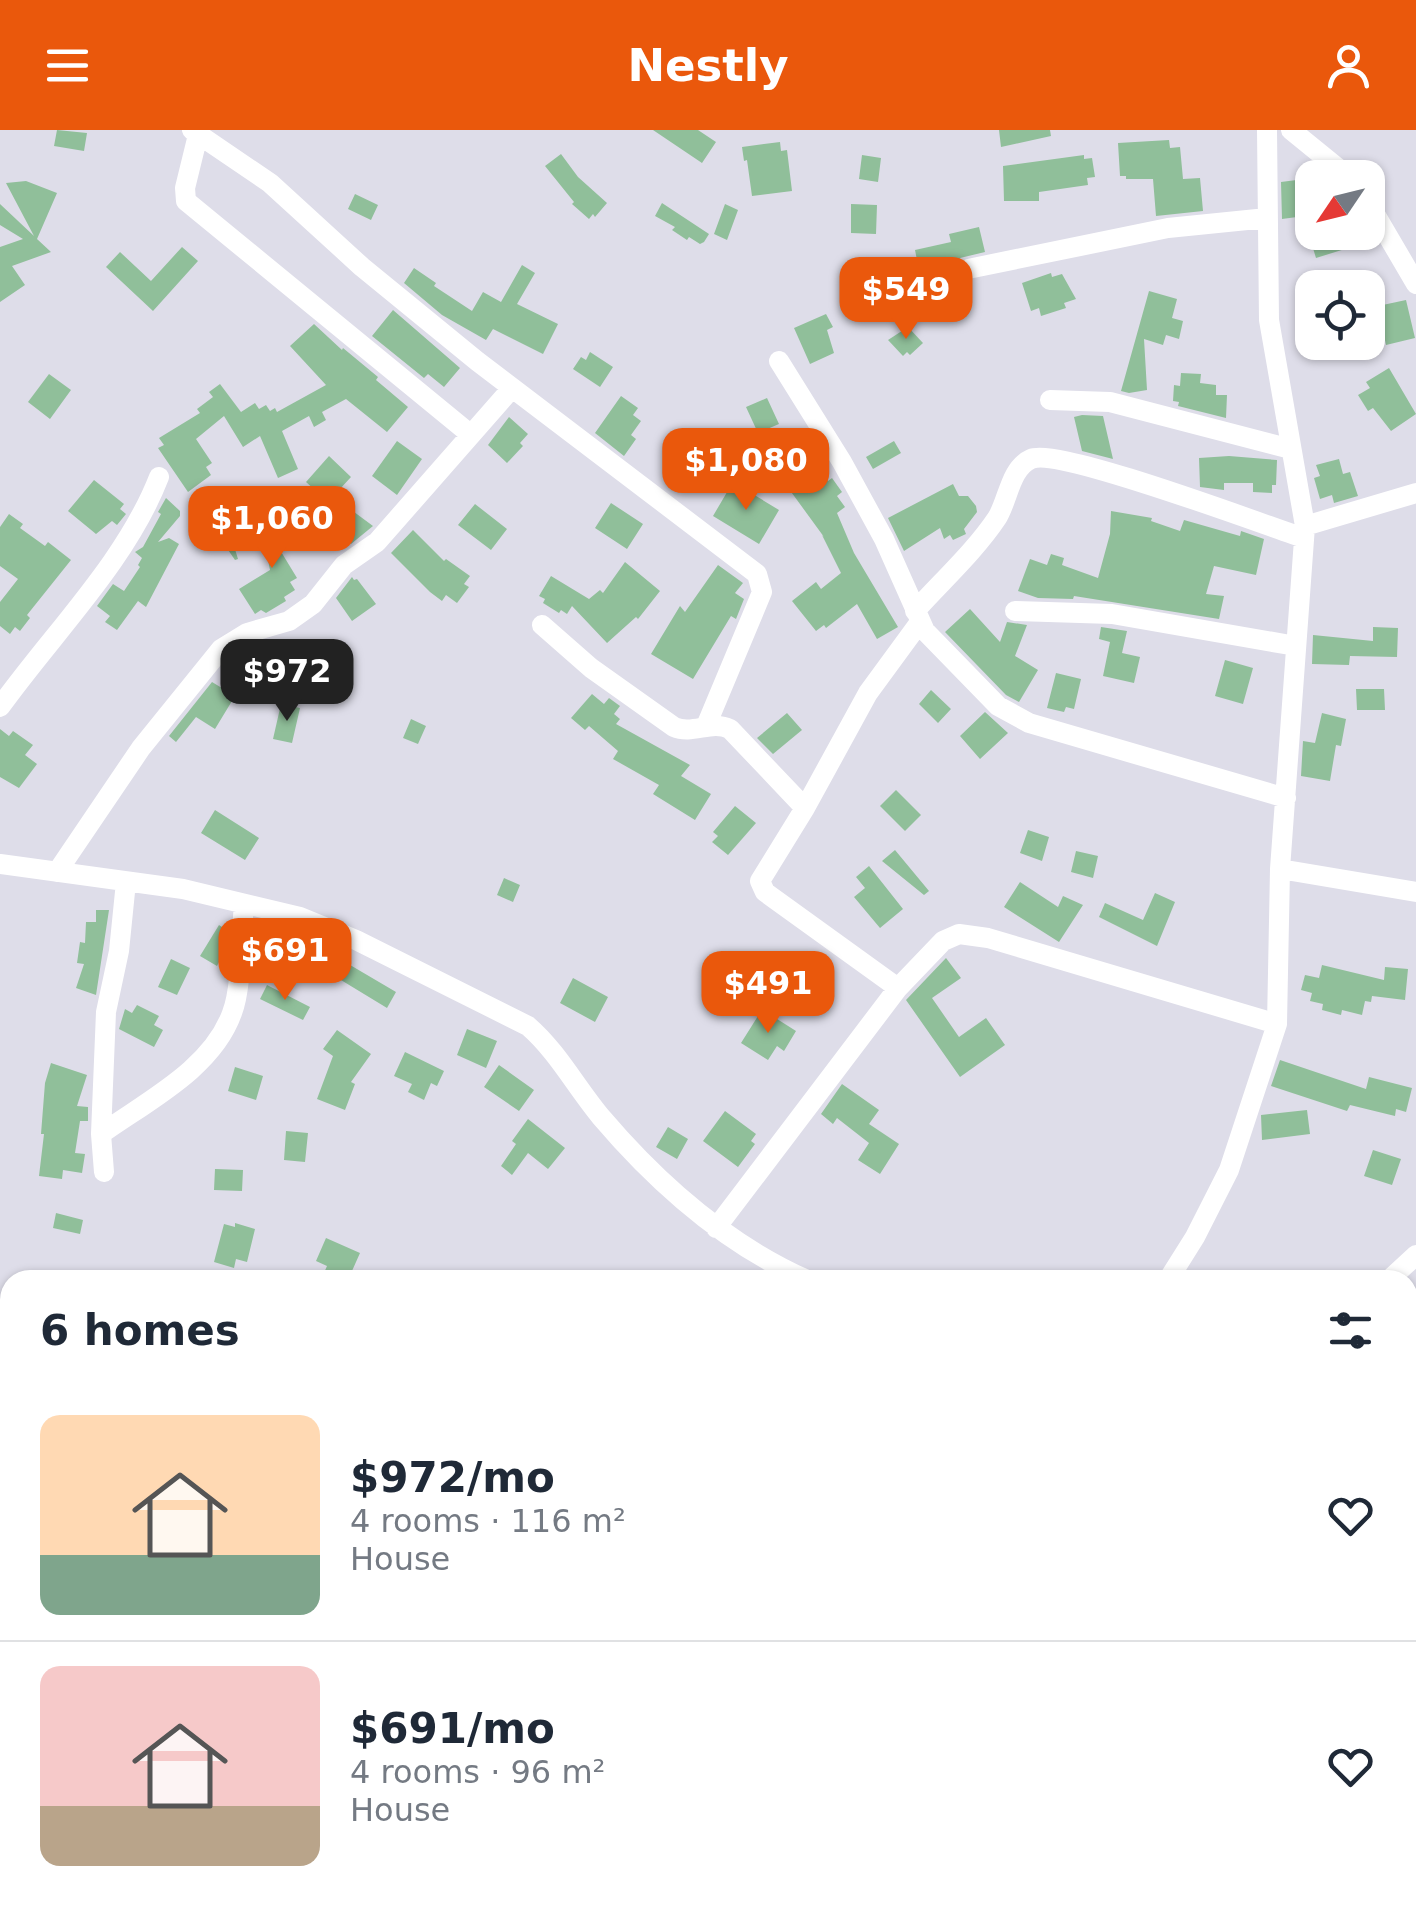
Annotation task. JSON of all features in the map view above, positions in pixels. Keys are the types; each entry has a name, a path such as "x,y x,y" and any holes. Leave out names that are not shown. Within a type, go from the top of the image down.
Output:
{"street":[{"path":"1175,1270 1196,1237 1229,1170 1277,1024 1280,868 1304,532 1270,320 1267,130"},
{"path":"1291,130 1328,160"},
{"path":"470,434 186,201 195,132 270,183 362,267 512,388 757,574 762,592 706,726"},
{"path":"968,269 1168,228 1267,218"},
{"path":"1385,231 1416,284"},
{"path":"779,362 850,477 935,644 998,706 1029,724 1286,798"},
{"path":"57,872 141,748 221,649 246,633 288,621 313,604 344,565 377,542 512,388"},
{"path":"1050,400 1110,402 1291,449"},
{"path":"898,988 765,892 760,881 868,693 918,617 997,517 1018,471 1028,460 1038,457 1078,464 1304,532 1416,493"},
{"path":"0,707 126,543 145,514 159,477"},
{"path":"1015,612 1112,614 1296,646"},
{"path":"542,626 591,668 674,727 682,730 717,724 730,729 805,808"},
{"path":"0,864 184,889 300,918 356,940 528,1026 542,1038 599,1115 638,1158 716,1228 785,1270"},
{"path":"1280,868 1416,892"},
{"path":"104,1172 101,1134 106,1012 120,951 126,882"},
{"path":"101,1134 196,1065 219,1040 234,1010 244,904"},
{"path":"716,1228 898,988 943,940 959,934 988,938 1277,1024"}],"building":[{"path":"57,130 87,133 84,151 54,146"},
{"path":"653,130 698,130 716,142 702,163"},
{"path":"999,130 1050,130 1051,136 1001,147"},
{"path":"1169,140 1170,148 1180,147 1183,179 1200,178 1203,211 1156,216 1153,179 1120,176 1118,143"},
{"path":"780,142 781,151 787,150 792,191 752,196 742,147"},
{"path":"561,154 578,177 607,203 595,217 593,214 589,219 572,204 545,166"},
{"path":"862,155 881,158 878,182 859,179"},
{"path":"1084,155 1084,159 1092,158 1095,177 1087,178 1088,185 1039,192 1039,201 1004,201 1003,166"},
{"path":"1295,180 1295,217 1282,219 1281,182"},
{"path":"26,181 57,193 37,239 51,252 12,266 25,285 0,302 0,247 23,239 0,225 0,204 34,236 6,183"},
{"path":"355,194 378,205 371,220 348,209"},
{"path":"662,203 709,234 704,242 700,244 689,237 687,240 672,230 675,227 655,216"},
{"path":"725,204 738,210 727,240 714,234"},
{"path":"851,204 877,205 876,234 851,233"},
{"path":"979,227 985,252 960,258 952,274 921,280 915,250 951,242 949,234"},
{"path":"182,247 198,261 153,311 106,267 120,252 151,281"},
{"path":"1314,250 1342,250 1316,258"},
{"path":"522,265 535,273 517,304 558,324 543,354 493,329 486,340 442,315 404,283 414,268 472,311 483,292 501,302"},
{"path":"1051,273 1052,277 1062,274 1076,299 1064,303 1066,308 1041,316 1039,308 1031,311 1022,283"},
{"path":"1149,291 1177,299 1172,318 1183,321 1179,339 1166,335 1163,345 1144,339 1147,390 1129,393 1121,391"},
{"path":"1406,300 1415,338 1386,345 1385,304"},
{"path":"393,310 460,368 444,387 428,374 424,378 372,336"},
{"path":"826,314 833,327 827,330 834,353 810,364 794,328"},
{"path":"314,324 408,407 387,432 346,399 322,412 326,420 314,427 309,416 282,431 298,469 278,478 260,436 243,447 224,416 196,439 212,463 206,467 211,475 188,492 158,448 164,445 159,438 200,413 197,409 213,397 209,392 220,384 241,412 255,403 259,409 266,405 277,412 326,385 290,346"},
{"path":"908,327 923,343 903,356 888,340"},
{"path":"590,352 613,367 600,387 573,369"},
{"path":"1389,368 1416,414 1391,431 1373,408 1368,411 1358,395 1370,388 1366,382"},
{"path":"1181,373 1201,374 1200,383 1216,385 1216,395 1227,395 1226,418 1178,406 1179,402 1173,401 1174,385 1180,386"},
{"path":"49,374 71,390 50,419 28,402"},
{"path":"621,396 638,408 633,415 641,421 631,435 636,439 624,456 595,433"},
{"path":"767,398 779,424 758,433 746,407"},
{"path":"1103,416 1113,459 1082,451 1074,417"},
{"path":"509,417 528,434 507,463 488,445"},
{"path":"765,434 774,451 752,463 743,445"},
{"path":"397,441 422,459 397,495 372,476"},
{"path":"894,441 901,453 873,469 866,457"},
{"path":"329,456 351,477 328,502 306,482"},
{"path":"1199,458 1277,460 1272,493 1253,492 1253,483 1224,483 1224,490 1200,487"},
{"path":"1339,459 1343,474 1350,472 1358,496 1334,503 1332,495 1320,499 1314,478 1320,476 1316,465"},
{"path":"811,465 815,470 819,468 828,481 832,478 842,492 837,496 845,507 837,513 854,553 898,627 877,639 857,604 816,631 792,601 816,582 821,589 841,573 824,537 789,489 797,484 797,475"},
{"path":"94,480 124,504 120,509 126,514 117,525 112,521 96,534 68,511"},
{"path":"733,482 779,510 759,544 713,516"},
{"path":"953,484 959,496 968,496 976,506 977,512 964,529 966,534 944,539 940,528 904,551 888,518"},
{"path":"166,498 180,511 180,516 158,542 169,538 179,544 146,607 138,601 117,630 105,622 110,616 97,606 113,584 124,591 140,567 142,558 135,552 143,547"},
{"path":"342,503 373,526 351,544 325,520"},
{"path":"611,503 643,524 627,549 595,528"},
{"path":"475,504 507,529 491,550 458,525"},
{"path":"1111,511 1152,518 1151,521 1180,531 1184,520 1264,539 1256,575 1214,566 1206,594 1224,596 1219,619 1074,596 1038,598 1018,591 1030,559 1047,565 1051,554 1064,558 1062,565 1098,578 1110,534"},
{"path":"9,514 23,524 20,528 45,546 48,542 71,560 27,615 30,618 20,631 15,627 10,634 0,626 0,602 18,579 0,566 0,527"},
{"path":"284,516 290,548 280,550 297,578 290,582 295,590 284,597 286,601 266,613 261,610 255,614 239,589 270,570 260,521 268,526 266,519"},
{"path":"226,520 238,559 235,560 211,525"},
{"path":"413,530 444,561 470,576 464,584 469,587 457,603 446,595 442,601 430,592 391,553"},
{"path":"625,562 660,591 638,619 607,643 572,606 567,614 561,610 559,613 539,596 551,576 589,599 600,590 603,593"},
{"path":"718,565 743,583 735,593 744,599 736,619 731,616 693,679 651,654 680,606 685,612"},
{"path":"352,577 376,604 352,621 336,598"},
{"path":"970,609 1000,642 1007,622 1027,625 1015,656 1038,670 1019,702 1006,695 945,632"},
{"path":"1101,627 1127,631 1122,653 1140,657 1134,683 1103,676 1110,642 1099,639"},
{"path":"1373,627 1398,628 1397,657 1350,656 1349,665 1312,664 1313,635 1373,641"},
{"path":"1225,660 1253,668 1243,704 1215,696"},
{"path":"1056,673 1081,679 1074,709 1066,707 1064,712 1047,708"},
{"path":"212,682 235,696 215,729 196,717 176,742 169,736"},
{"path":"1356,689 1384,689 1385,710 1357,710"},
{"path":"931,690 951,709 938,723 919,704"},
{"path":"592,694 604,704 609,698 620,706 614,714 620,719 616,724 690,765 681,776 711,794 695,820 653,794 659,785 613,759 618,751 589,726 585,730 571,718"},
{"path":"281,704 300,708 292,743 273,739"},
{"path":"985,712 1008,733 980,759 960,736"},
{"path":"787,713 802,730 773,754 757,738"},
{"path":"1322,713 1346,719 1341,746 1336,745 1330,781 1301,776 1303,741 1315,743"},
{"path":"411,719 426,726 418,744 403,738"},
{"path":"0,729 9,736 13,731 33,745 25,755 37,764 19,788 0,777"},
{"path":"896,790 921,815 905,831 880,806"},
{"path":"735,806 756,823 728,855 712,842 718,836 713,832"},
{"path":"215,810 259,838 245,860 201,833"},
{"path":"1028,830 1049,837 1042,861 1020,853"},
{"path":"895,850 929,891 924,895 882,861"},
{"path":"1076,851 1098,856 1093,878 1071,872"},
{"path":"869,866 903,909 880,928 854,897 865,888 856,877"},
{"path":"504,878 520,885 513,902 497,895"},
{"path":"1020,882 1058,907 1063,896 1083,905 1059,942 1004,907"},
{"path":"1155,893 1175,902 1157,946 1099,917 1105,903 1143,920"},
{"path":"96,910 109,910 96,995 76,988 84,964 77,963 80,942 85,943 86,922 96,922"},
{"path":"219,925 228,931 228,944 217,966 200,956"},
{"path":"946,958 961,978 932,998 959,1037 986,1018 1005,1045 960,1077 906,1000"},
{"path":"171,959 190,968 177,995 158,987"},
{"path":"345,962 396,992 387,1008 336,977"},
{"path":"1322,965 1384,980 1385,967 1408,969 1405,1000 1372,996 1371,1002 1365,1001 1362,1015 1322,1010 1323,1004 1310,1001 1312,993 1301,990 1305,975 1319,978"},
{"path":"573,978 608,997 595,1022 560,1003"},
{"path":"267,985 310,1007 303,1020 260,999"},
{"path":"137,1005 159,1016 154,1025 163,1030 154,1047 119,1029 125,1009 132,1013"},
{"path":"766,1012 796,1031 784,1051 777,1046 768,1060 741,1043 758,1016 761,1018"},
{"path":"467,1029 497,1041 486,1068 457,1055"},
{"path":"337,1030 371,1054 351,1082 355,1084 345,1110 317,1099 333,1056 323,1049"},
{"path":"405,1052 444,1071 437,1086 431,1083 424,1100 408,1092 412,1084 394,1076"},
{"path":"1280,1060 1366,1089 1369,1077 1412,1088 1406,1112 1396,1109 1395,1116 1350,1105 1347,1111 1271,1086"},
{"path":"51,1063 87,1075 77,1106 88,1107 88,1121 80,1121 75,1153 85,1154 82,1173 63,1170 62,1179 39,1176 45,1083"},
{"path":"499,1065 534,1090 519,1111 484,1087"},
{"path":"235,1067 263,1076 256,1100 228,1091"},
{"path":"842,1084 879,1110 869,1124 899,1144 880,1174 858,1160 869,1143 837,1118 833,1124 821,1114"},
{"path":"1307,1110 1310,1134 1262,1140 1261,1115"},
{"path":"725,1111 756,1134 751,1141 755,1144 738,1167 703,1141"},
{"path":"528,1119 565,1148 548,1169 528,1153 512,1175 501,1166"},
{"path":"668,1127 688,1139 677,1159 656,1147"},
{"path":"286,1131 308,1133 305,1162 284,1160"},
{"path":"1373,1150 1401,1159 1392,1185 1364,1176"},
{"path":"215,1169 243,1170 242,1191 214,1190"},
{"path":"56,1213 83,1220 80,1234 53,1228"},
{"path":"235,1223 255,1229 247,1262 236,1259 234,1268 214,1262 224,1224 235,1227"},
{"path":"326,1238 360,1253 352,1270 325,1270 327,1266 316,1261"}]}
